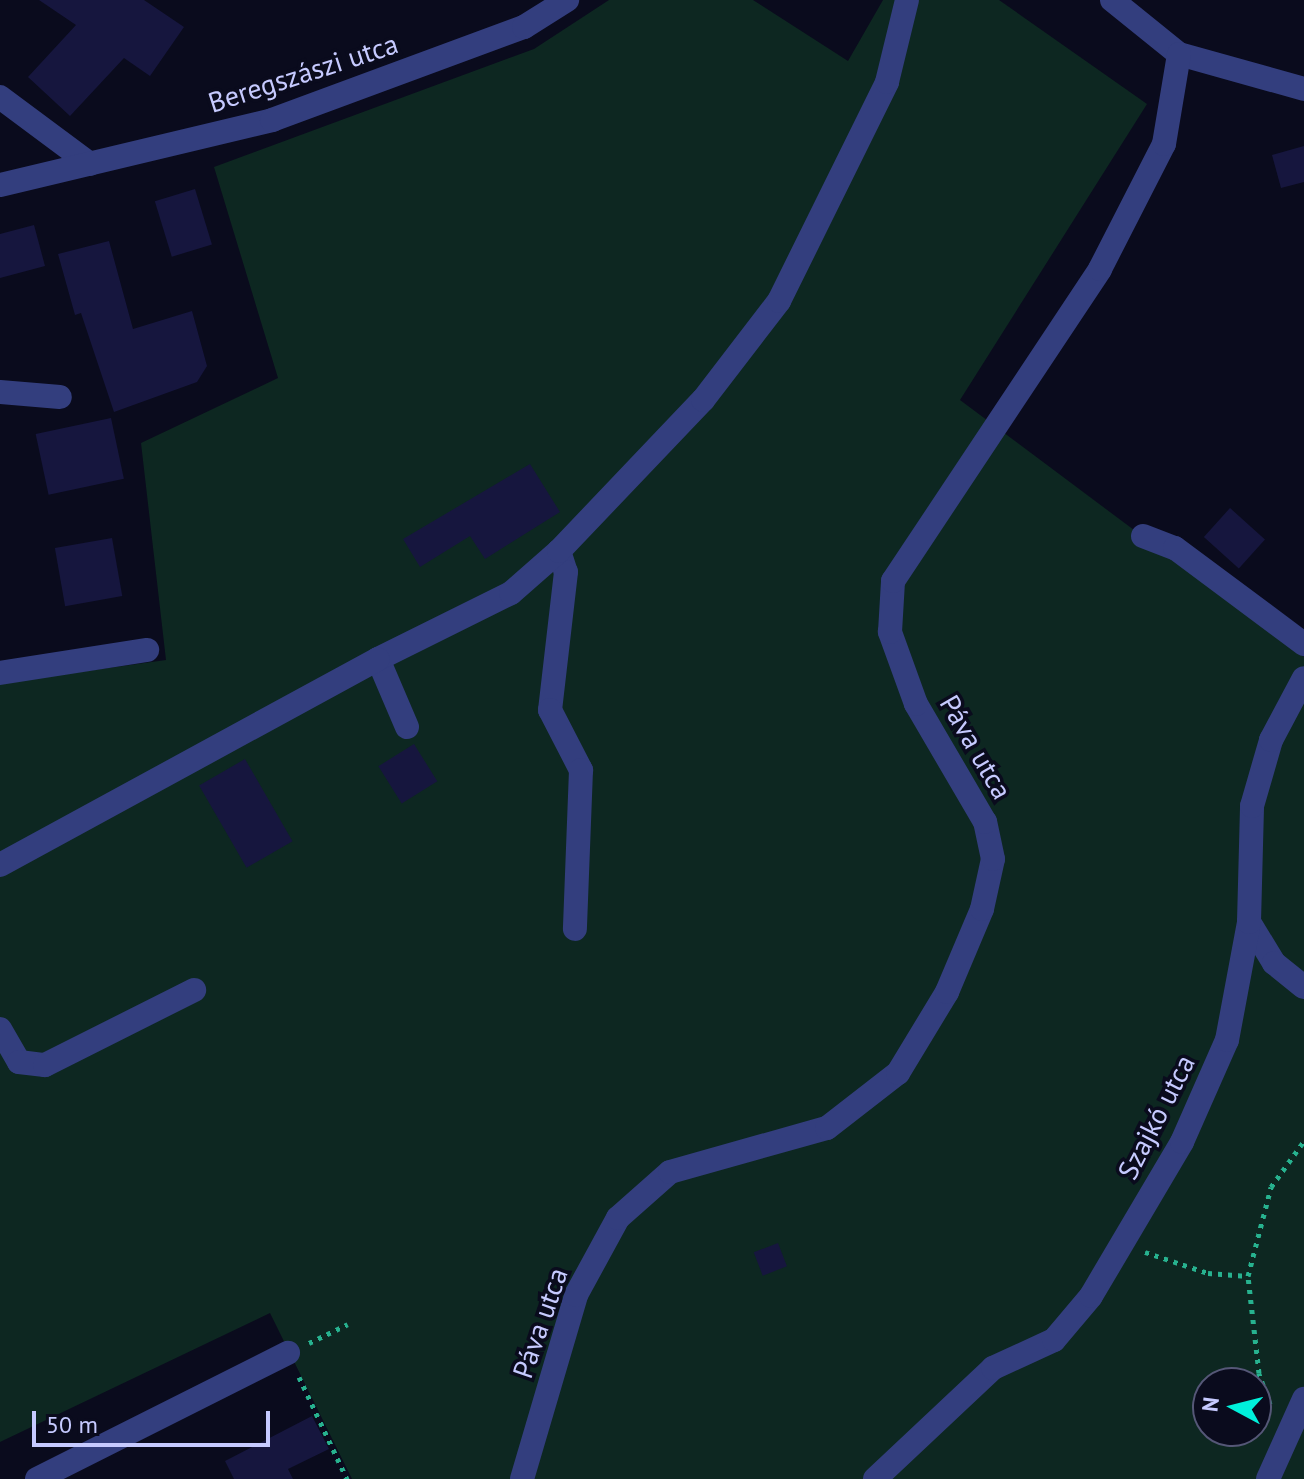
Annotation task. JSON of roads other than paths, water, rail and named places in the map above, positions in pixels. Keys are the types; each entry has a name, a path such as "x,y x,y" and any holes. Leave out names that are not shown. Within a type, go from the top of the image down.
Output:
{"street":[{"name":"Beregszászi utca","path":"0,185 272,120 524,27 567,0"},
{"path":"0,865 378,659 511,593 559,551 703,400 779,301 887,82 907,0"},
{"path":"1112,0 1179,54 1304,89"},
{"name":"Páva utca","path":"522,1479 576,1295 618,1218 670,1172 827,1128 898,1073 947,992 982,909 993,859 985,822 911,690 890,632 893,581 1100,269 1164,144 1179,54"},
{"path":"0,97 90,164"},
{"path":"0,392 60,397"},
{"path":"1143,536 1175,548 1304,644"},
{"path":"559,551 566,572 550,710 581,770 575,929"},
{"path":"0,673 147,650"},
{"path":"378,659 407,727"},
{"name":"Szajkó utca","path":"875,1479 993,1368 1054,1340 1091,1296 1182,1142 1227,1040 1249,922 1252,806 1271,740 1304,678"},
{"path":"1249,922 1274,963 1304,987"},
{"path":"0,1029 19,1062 45,1065 194,990"},
{"path":"37,1479 288,1353"},
{"path":"1268,1479 1287,1444 1304,1399"}]}
